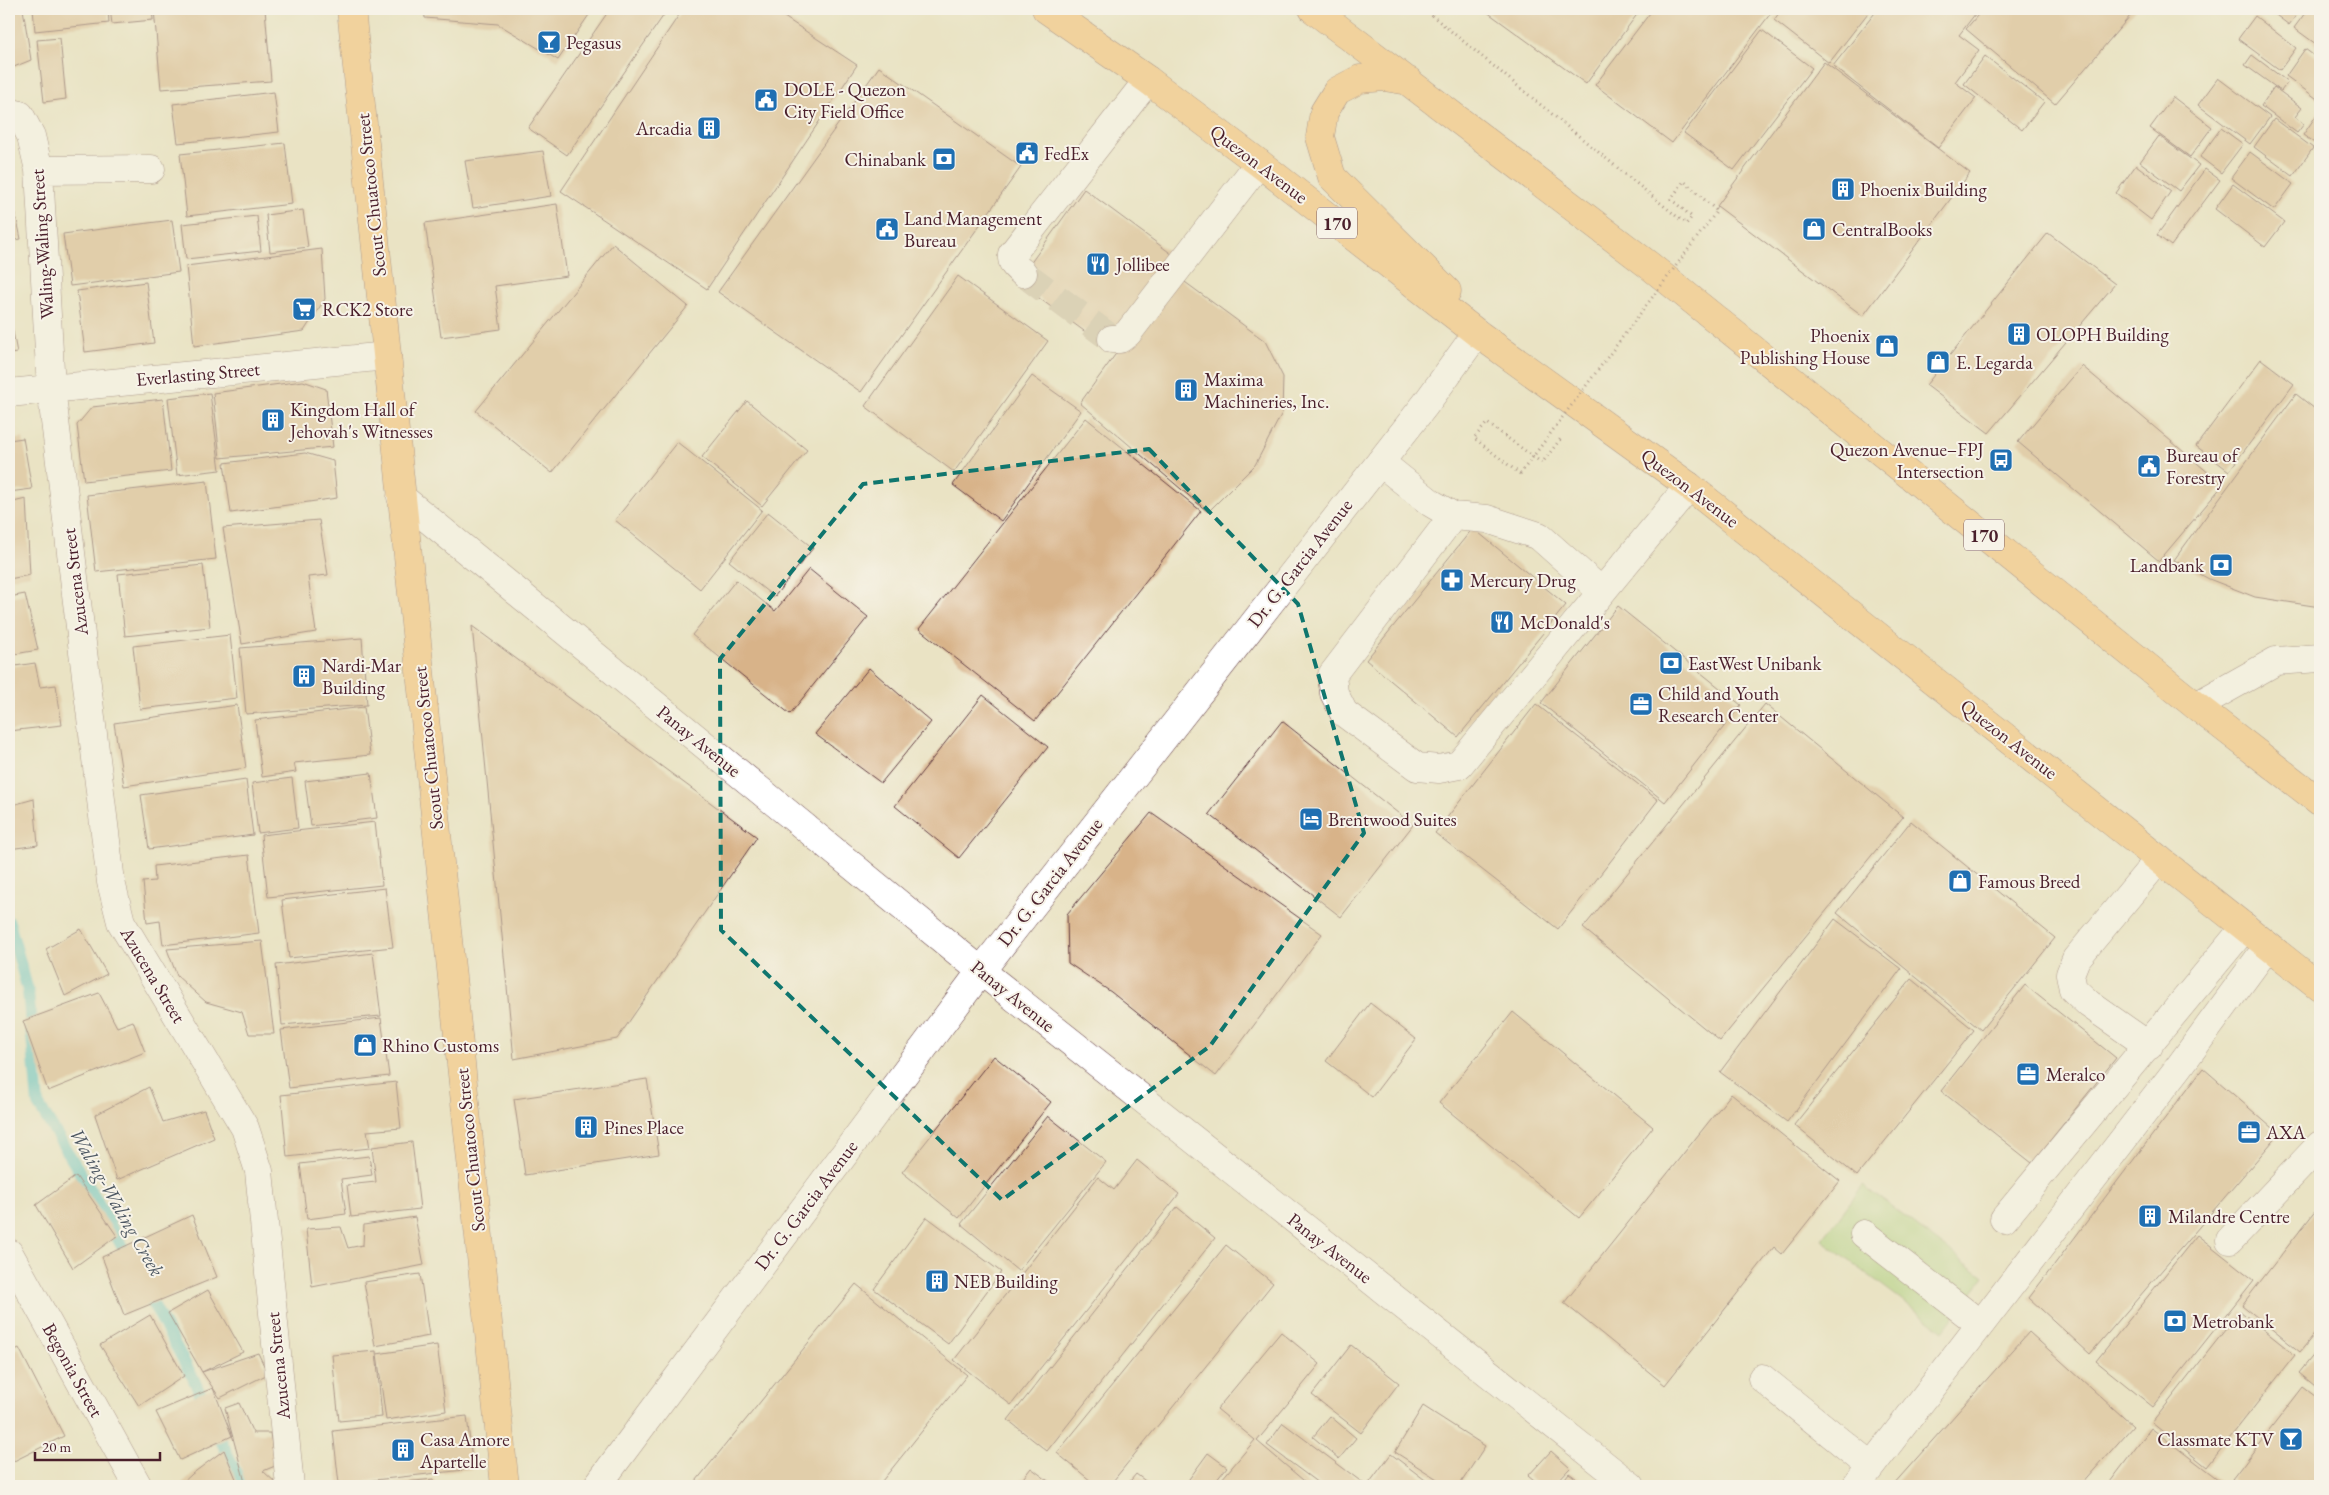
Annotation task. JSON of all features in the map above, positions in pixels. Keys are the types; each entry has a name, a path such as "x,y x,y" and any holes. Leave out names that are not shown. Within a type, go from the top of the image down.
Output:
{"main road":[{"name":"Scout Chuatoco Street","path":"351,9 505,1486"},
{"name":"Quezon Avenue","path":"1046,9 1148,80 1259,163 1477,333 1690,486 2320,987"},
{"name":"170","path":"1313,9 1650,266 2196,706 2320,802"},
{"path":"1408,81 1384,77 1360,79 1337,91 1324,112 1320,137 1332,177 1526,368"}],"street":[{"path":"1023,273 1014,266 1012,254 1148,80"},
{"name":"Waling-Waling Street","path":"9,112 20,116 24,122 31,136 39,170 51,388"},
{"path":"1112,339 1120,339 1128,333 1259,163"},
{"path":"39,170 151,169"},
{"name":"Dr. G. Garcia Avenue","path":"596,1486 981,971 1380,462 1477,333"},
{"name":"Everlasting Street","path":"9,393 387,356"},
{"name":"Azucena Street","path":"51,388 111,882 121,922 245,1128 259,1171 290,1486"},
{"path":"1380,462 1431,503 1453,516 1487,519 1539,536 1601,591"},
{"path":"1453,516 1332,675 1334,693 1344,713 1416,767 1439,769 1459,764 1690,486"},
{"name":"Panay Avenue","path":"401,497 981,971 1631,1486"},
{"path":"2196,706 2276,661 2320,658"},
{"path":"2149,1046 2089,1004 2072,989 2070,974 2076,958 2159,858"},
{"path":"2004,1219 2245,928"},
{"path":"1762,1378 1864,1476 2179,1067 2268,946"},
{"path":"2230,1240 2320,1145"},
{"path":"1864,1234 1980,1324"},
{"name":"Begonia Street","path":"9,1253 138,1486"}],"path":[{"path":"1424,9 1686,224 1692,217 1671,199 1684,181 1717,211 1520,474 1474,438 1486,423 1542,463"}],"highlighted area":[{"path":"1149,449 1298,604 1364,833 1210,1046 1002,1200 721,930 720,659 863,484"}],"green space":[{"path":"1863,1185 1984,1277 1943,1331 1822,1240"}],"building":[{"path":"14,9 23,9 31,60 9,69 9,13"},
{"path":"33,9 108,9 109,23 35,31"},
{"path":"110,9 152,9 153,20 112,24"},
{"path":"154,9 265,9 271,81 161,89"},
{"name":"Pegasus","path":"424,9 593,9 558,60 498,24 425,18"},
{"path":"610,9 668,9 567,155 528,128"},
{"name":"Arcadia","path":"683,9 772,9 857,65 707,289 561,191"},
{"path":"1483,9 1641,9 1586,84"},
{"path":"1653,9 1774,9 1672,143 1595,85"},
{"path":"1782,9 1871,9 1829,63 1774,20"},
{"path":"1878,9 1979,9 1959,35 1979,50 1955,82 1976,98 1938,148 1833,66"},
{"path":"1983,9 2136,9 2055,104 1966,29"},
{"path":"2268,9 2301,9 2289,25"},
{"path":"2308,9 2320,9 2320,47 2294,28"},
{"path":"2255,16 2296,48 2280,70 2238,39"},
{"path":"1762,30 1812,68 1734,170 1684,133"},
{"path":"60,38 66,99 44,102 37,40"},
{"path":"2305,49 2320,60 2320,101 2286,76"},
{"path":"2252,55 2288,82 2281,91 2245,65"},
{"path":"1985,56 2044,102 2022,130 1964,84"},
{"name":"Phoenix Building","path":"1824,62 1970,173 1863,316 1717,206"},
{"path":"879,67 1021,167 861,392 718,292"},
{"path":"2218,78 2270,117 2250,144 2198,105"},
{"path":"2274,87 2302,108 2295,117 2304,124 2297,133 2261,106"},
{"path":"274,92 279,132 178,143 173,104"},
{"path":"2173,97 2212,127 2190,157 2150,128"},
{"path":"2320,110 2320,147 2303,135"},
{"path":"2274,119 2313,148 2293,176 2254,147"},
{"path":"2221,128 2243,144 2221,173 2200,157"},
{"path":"2159,136 2199,165 2179,191 2140,162"},
{"path":"285,143 292,204 187,216 180,154"},
{"path":"543,151 551,196 473,208 465,161"},
{"path":"2250,152 2293,184 2274,210 2231,178"},
{"path":"2136,165 2171,191 2151,220 2116,193"},
{"path":"2205,169 2220,180 2171,246 2157,235"},
{"path":"2233,184 2284,222 2265,247 2215,209"},
{"name":"Jollibee","path":"1084,189 1173,255 1106,347 1017,282"},
{"path":"11,191 21,239 9,241 9,192"},
{"path":"557,204 567,276 495,286 501,329 441,337 425,223"},
{"path":"303,210 308,247 270,252 266,215"},
{"path":"257,216 261,251 186,259 182,224"},
{"path":"172,220 179,272 70,286 63,234"},
{"name":"OLOPH Building","path":"2048,233 2115,284 1989,433 1926,385"},
{"path":"613,244 688,306 552,473 476,411"},
{"path":"322,249 325,299 304,331 194,346 186,266"},
{"name":"Maxima Machineries, Inc.","path":"1174,274 1265,341 1283,377 1282,413 1255,465 1208,512 1080,403"},
{"path":"958,276 1048,341 954,472 865,406"},
{"path":"146,282 154,343 85,352 77,291"},
{"path":"9,310 17,353 9,354"},
{"path":"2261,359 2294,384 2229,471 2196,446"},
{"path":"2082,366 2223,485 2159,561 2018,442"},
{"path":"1032,376 1081,411 1001,521 953,485"},
{"name":"Kingdom Hall of Jehovah's Witnesses","path":"303,381 326,389 333,447 220,458 213,393"},
{"path":"210,393 220,470 177,475 168,398"},
{"path":"2296,394 2320,413 2320,607 2255,597 2209,579 2174,560"},
{"path":"163,399 171,471 84,481 77,425 92,407"},
{"path":"747,401 807,450 762,506 702,457"},
{"path":"1086,418 1201,511 1035,721 919,629"},
{"path":"23,438 32,489 9,492 9,440"},
{"path":"677,442 762,510 700,589 615,520"},
{"path":"305,453 333,461 337,498 231,513 224,463"},
{"path":"207,481 216,559 96,572 87,495"},
{"path":"26,499 30,575 9,579 9,503"},
{"path":"768,512 813,548 774,597 729,561"},
{"path":"319,520 328,575 308,577 316,632 242,644 223,528"},
{"path":"1473,528 1566,605 1458,737 1366,660"},
{"path":"203,565 210,627 125,636 118,574"},
{"path":"809,569 868,617 790,714 692,635 736,580 775,611"},
{"path":"25,594 38,650 9,655 9,597"},
{"name":"Child and Youth Research Center","path":"1618,606 1741,705 1665,802 1541,703"},
{"path":"472,626 757,837 617,1039 514,1059"},
{"path":"230,635 237,698 140,709 133,646"},
{"name":"Nardi-Mar Building","path":"362,638 367,705 246,714 240,648"},
{"path":"35,663 40,687 56,685 62,725 9,731 9,667"},
{"path":"869,668 931,722 881,783 815,734"},
{"path":"983,695 1048,747 959,858 895,806"},
{"path":"1536,704 1658,800 1558,929 1435,833"},
{"path":"1765,704 1903,817 1720,1041 1583,928"},
{"path":"237,705 246,768 124,786 114,723"},
{"path":"364,707 370,755 294,763 296,772 262,777 255,720"},
{"name":"Brentwood Suites","path":"1282,721 1413,825 1341,917 1209,814"},
{"path":"371,773 377,818 311,826 305,781"},
{"path":"292,778 298,828 258,833 252,783"},
{"path":"246,780 253,835 149,849 141,795"},
{"path":"34,799 38,845 9,849 9,806"},
{"path":"1151,813 1322,934 1216,1076 1111,992 1068,963 1067,914"},
{"path":"1911,821 2055,938 1981,1030 1837,913"},
{"path":"375,822 382,885 268,897 261,835"},
{"path":"249,855 259,933 163,945 160,921 147,923 143,882 155,881 154,866"},
{"path":"385,888 393,947 289,958 282,900"},
{"path":"1835,919 1901,969 1787,1122 1720,1072"},
{"path":"81,929 107,974 65,996 46,949"},
{"path":"262,941 274,1034 249,1034 242,1012 206,1002 177,976 167,949"},
{"path":"373,953 381,1016 282,1025 276,965"},
{"path":"1911,979 1974,1030 1857,1176 1794,1125"},
{"name":"Meralco","path":"2025,985 2116,1058 2032,1163 1941,1091"},
{"path":"99,993 117,1027 133,1021 145,1052 48,1091 23,1021"},
{"path":"1370,1003 1416,1039 1372,1097 1326,1061"},
{"path":"1513,1012 1653,1127 1579,1218 1439,1103"},
{"path":"381,1018 389,1076 289,1088 281,1030"},
{"path":"994,1056 1051,1102 959,1218 902,1172"},
{"name":"Milandre Centre","path":"2203,1068 2279,1134 2090,1354 2029,1298"},
{"name":"Pines Place","path":"647,1079 659,1154 525,1175 514,1099"},
{"path":"396,1082 401,1128 367,1131 370,1148 287,1157 281,1095"},
{"path":"149,1087 163,1122 204,1110 214,1138 117,1180 95,1115"},
{"path":"1731,1094 1840,1181 1782,1254 1774,1247 1665,1385 1564,1303"},
{"path":"1048,1116 1106,1162 1018,1271 961,1224"},
{"path":"412,1142 420,1209 351,1217 347,1185 376,1182 372,1147"},
{"path":"369,1156 372,1175 341,1179 346,1214 307,1219 300,1164"},
{"path":"1137,1160 1179,1194 1011,1405 954,1360 1098,1177 1114,1190"},
{"path":"76,1176 117,1236 73,1268 36,1205"},
{"path":"2320,1205 2320,1327 2300,1352 2242,1305"},
{"path":"1177,1207 1215,1238 1047,1451 1008,1420"},
{"path":"192,1215 217,1277 124,1315 102,1257"},
{"path":"415,1217 424,1265 312,1287 306,1229 341,1227 348,1248 363,1245 364,1225"},
{"name":"NEB Building","path":"927,1217 1001,1272 948,1344 874,1289"},
{"name":"Metrobank","path":"2197,1235 2254,1280 2153,1407 2096,1361"},
{"path":"1226,1245 1273,1283 1109,1486 1097,1486 1057,1453"},
{"path":"420,1274 429,1336 375,1346 364,1282"},
{"path":"856,1284 967,1375 878,1486 692,1486"},
{"path":"208,1290 243,1352 202,1372 168,1313"},
{"path":"2240,1311 2295,1355 2207,1467 2152,1423"},
{"path":"150,1315 184,1376 139,1406 100,1345"},
{"path":"1281,1332 1320,1364 1257,1441 1310,1486 1216,1486 1255,1440 1217,1409"},
{"path":"2029,1332 2133,1426 2080,1486 1892,1486"},
{"path":"437,1345 446,1411 386,1420 377,1354"},
{"path":"1351,1345 1399,1383 1361,1433 1312,1395"},
{"path":"2320,1347 2320,1390 2299,1373"},
{"path":"19,1348 64,1436 14,1461 9,1450 9,1353"},
{"path":"376,1351 382,1417 339,1421 332,1355"},
{"path":"258,1353 268,1374 220,1398 202,1372"},
{"name":"Classmate KTV","path":"2303,1387 2320,1400 2320,1486 2241,1486 2232,1479"},
{"path":"213,1388 232,1436 180,1460 156,1412"},
{"path":"239,1403 253,1433 270,1433 275,1466 263,1471 277,1486 246,1486 225,1408"},
{"path":"1423,1406 1485,1446 1459,1486 1448,1486 1395,1452"},
{"name":"Casa Amore Apartelle","path":"467,1416 473,1469 339,1484 333,1431"},
{"path":"1330,1416 1356,1438 1339,1459 1313,1437"},
{"path":"1283,1423 1363,1483 1360,1486 1322,1486 1267,1445"},
{"path":"2151,1428 2227,1486 2107,1486"},
{"path":"224,1450 239,1486 179,1486 192,1474"},
{"path":"1551,1451 1570,1468 1553,1486 1540,1486 1528,1476"},
{"path":"1208,1453 1227,1467 1212,1486 1184,1486"},
{"path":"1391,1454 1433,1486 1367,1486"},
{"path":"1031,1468 1055,1486 1017,1486"},
{"path":"1569,1473 1585,1485 1559,1486"},
{"path":"1136,1474 1152,1486 1126,1486"},
{"path":"434,1479 435,1486 386,1486 385,1484"}],"waterway":[{"name":"Waling-Waling Creek","path":"9,922 28,991 38,1104 95,1197 131,1263"},
{"name":"Waling-Waling Creek","path":"145,1289 193,1378 207,1409"},
{"name":"Waling-Waling Creek","path":"215,1427 242,1486"}],"tunnel":[{"path":"1023,273 1112,339"}],"place":[{"name":"Pegasus","path":"549,42"},
{"name":"DOLE - Quezon City Field Office","path":"766,100"},
{"name":"Arcadia","path":"709,128"},
{"name":"FedEx","path":"1027,153"},
{"name":"Chinabank","path":"944,159"},
{"name":"Phoenix Building","path":"1843,189"},
{"name":"Land Management Bureau","path":"887,229"},
{"name":"CentralBooks","path":"1814,229"},
{"name":"Jollibee","path":"1098,264"},
{"name":"RCK2 Store","path":"304,309"},
{"name":"OLOPH Building","path":"2019,334"},
{"name":"Phoenix Publishing House","path":"1887,346"},
{"name":"E. Legarda","path":"1938,362"},
{"name":"Maxima Machineries, Inc.","path":"1186,390"},
{"name":"Kingdom Hall of Jehovah's Witnesses","path":"273,420"},
{"name":"Quezon Avenue–FPJ Intersection","path":"2001,460"},
{"name":"Bureau of Forestry","path":"2149,466"},
{"name":"Landbank","path":"2221,565"},
{"name":"Mercury Drug","path":"1452,580"},
{"name":"McDonald's","path":"1502,622"},
{"name":"EastWest Unibank","path":"1671,663"},
{"name":"Nardi-Mar Building","path":"304,676"},
{"name":"Child and Youth Research Center","path":"1641,704"},
{"name":"Brentwood Suites","path":"1311,819"},
{"name":"Famous Breed","path":"1960,881"},
{"name":"Rhino Customs","path":"365,1045"},
{"name":"Meralco","path":"2028,1074"},
{"name":"Pines Place","path":"586,1127"},
{"name":"AXA","path":"2249,1132"},
{"name":"Milandre Centre","path":"2150,1216"},
{"name":"NEB Building","path":"937,1281"},
{"name":"Metrobank","path":"2175,1321"},
{"name":"Classmate KTV","path":"2291,1439"},
{"name":"Casa Amore Apartelle","path":"403,1450"}]}
